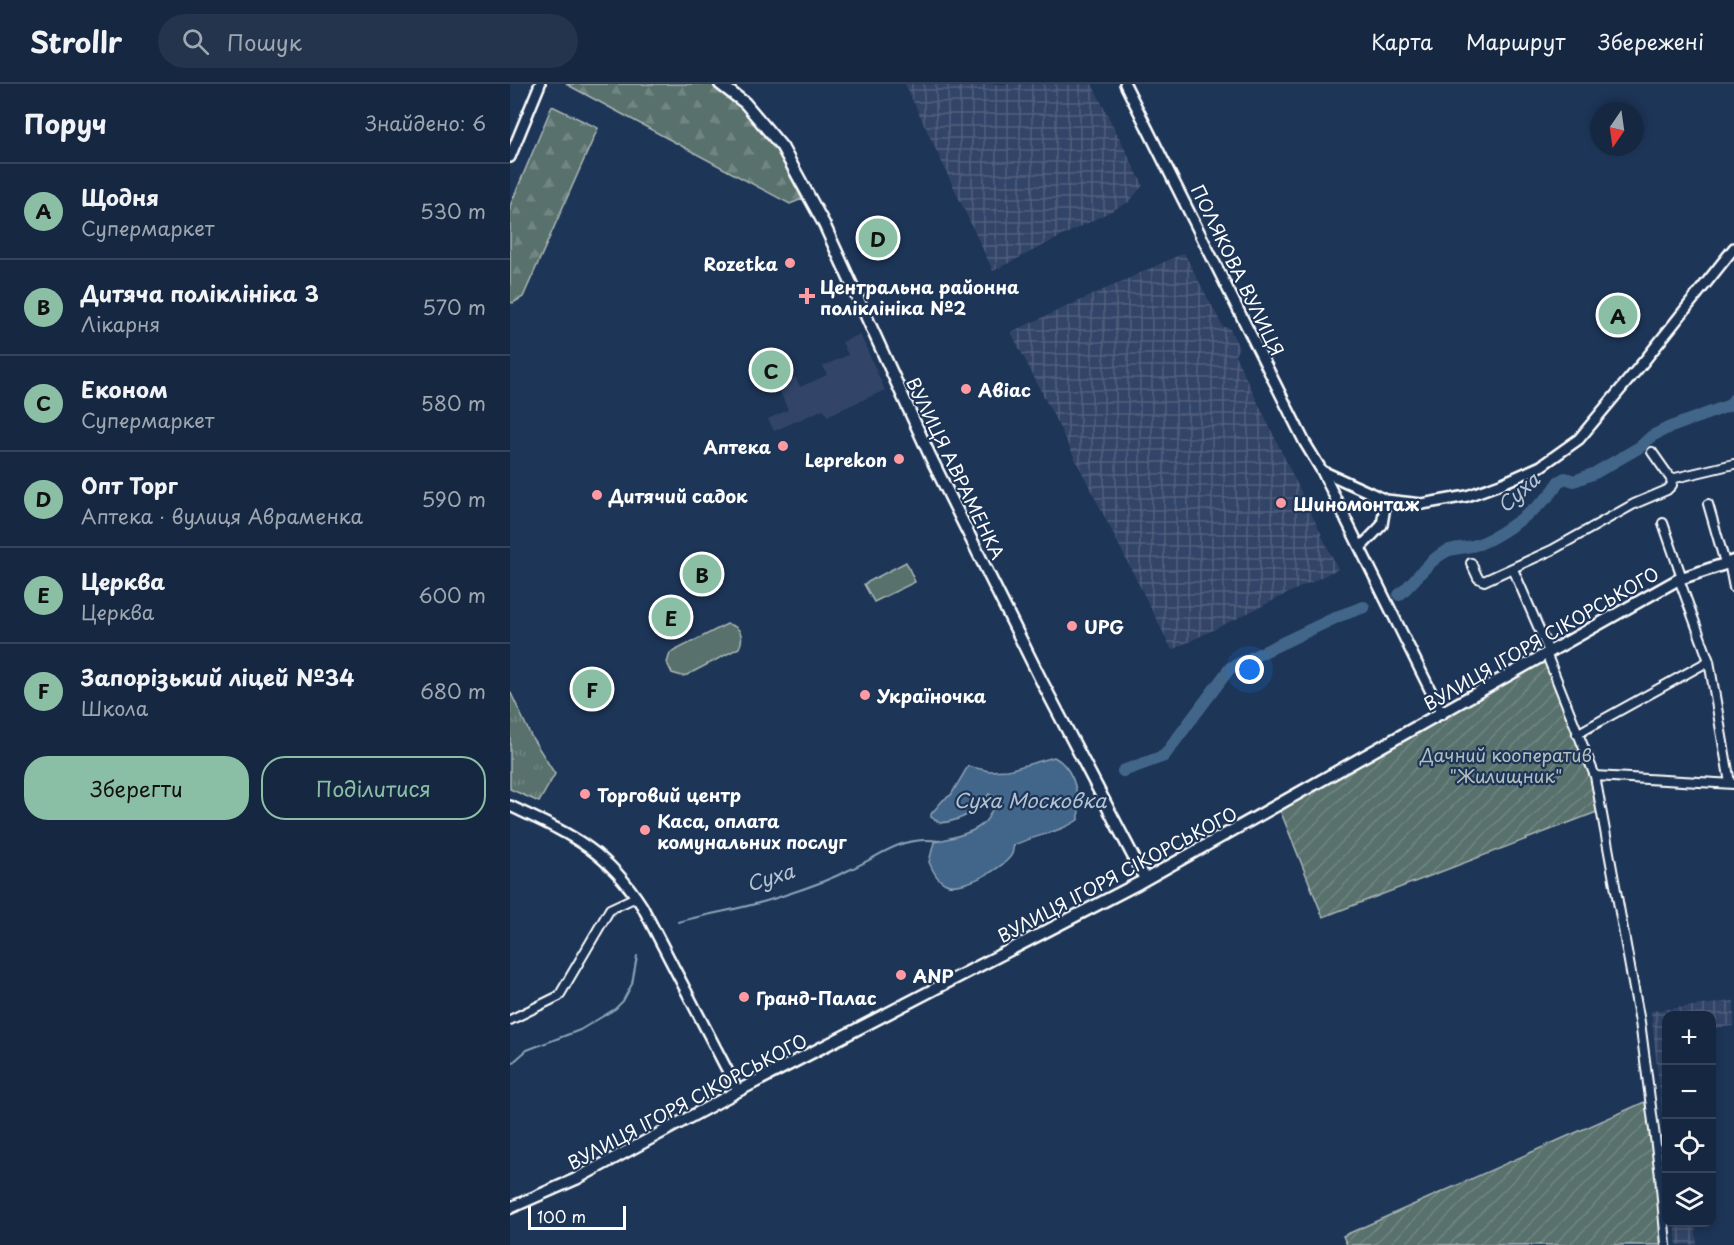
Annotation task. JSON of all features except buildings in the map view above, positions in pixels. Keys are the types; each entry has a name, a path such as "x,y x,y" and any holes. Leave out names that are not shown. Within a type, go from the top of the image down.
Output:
{"main road":[{"name":"ВУЛИЦЯ АВРАМЕНКА","path":"720,84 745,103 782,147 824,224 946,488 1040,678 1145,879"},
{"name":"ВУЛИЦЯ ІГОРЯ СІКОРСЬКОГО","path":"510,1208 576,1179 738,1091 1145,879 1681,578 1729,562"}],"street":[{"path":"510,157 540,84"},
{"name":"ПОЛЯКОВА ВУЛИЦЯ","path":"1125,84 1305,442 1322,471 1442,714"},
{"path":"1322,471 1386,500 1422,504 1467,496 1541,466 1579,440 1734,248"},
{"path":"1471,563 1478,578 1484,581 1552,550 1634,504 1667,490 1672,485 1671,479 1652,452"},
{"path":"1671,479 1734,464"},
{"path":"1360,548 1382,525 1386,500"},
{"path":"1708,504 1729,562 1734,588"},
{"path":"1595,776 1732,784 1709,661 1663,523"},
{"path":"1513,568 1595,776 1640,1022 1660,1176 1666,1245"},
{"path":"1577,734 1709,661"},
{"path":"510,806 563,831 593,849 624,879 636,897 738,1091"},
{"path":"510,1020 559,996 610,909 636,897"}],"shaded area":[{"path":"905,84 1092,84 1143,185 1129,202 993,271"},
{"path":"1184,253 1223,327 1229,327 1239,348 1235,355 1338,569 1172,650 1011,332"},
{"path":"860,334 885,390 827,416 824,409 774,431 768,419 788,410 777,385 795,377 800,387 827,375 823,366 848,355 842,342"},
{"path":"1734,1001 1734,1026 1716,1028 1716,1011 1662,1011 1662,1112 1651,1011"},
{"path":"1675,1227 1695,1227 1697,1245 1677,1245"}],"green space":[{"path":"566,84 713,84 748,113 775,148 802,199 790,204"},
{"path":"552,106 598,128 523,297 513,303 510,302 510,206"},
{"path":"906,562 915,582 874,602 864,584"},
{"path":"727,624 740,632 739,648 687,675 672,673 667,663 670,653"},
{"name":"Дачний кооператив \"Жилищник\"","path":"1549,652 1595,776 1602,810 1323,917 1278,805"},
{"path":"510,691 531,736 555,774 539,802 510,789"},
{"path":"1651,1099 1662,1227 1664,1227 1666,1245 1347,1245 1343,1236"}],"water":[{"name":"Суха Московка","path":"1054,757 1067,768 1071,776 1077,793 1079,819 1065,827 1014,845 1008,860 982,877 953,885 940,880 929,862 934,842 974,830 988,818 992,809 994,797 989,794 980,805 962,817 940,823 931,817 943,800 951,795 968,766 989,771 1008,770"}],"waterway":[{"name":"Суха","path":"1399,595 1440,555 1447,551 1479,544 1523,518 1546,499 1558,482 1565,478 1574,481 1595,473 1640,447 1652,436 1730,405 1734,399"},
{"name":"Суха","path":"1123,771 1164,756 1230,668 1339,616 1364,607"},
{"name":"Суха","path":"678,922 759,903 801,890 841,874 902,844 913,841 939,841"},
{"name":"Суха Московка","path":"510,1065 527,1050 580,1030 615,1009 623,1001 632,984 637,956"}],"place":[{"name":"Опт Торг","path":"878,238"},
{"name":"Rozetka","path":"790,263"},
{"name":"Центральна районна поліклініка №2","path":"807,296"},
{"name":"Щодня","path":"1618,315"},
{"name":"Економ","path":"771,370"},
{"name":"Авіас","path":"966,389"},
{"name":"Аптека","path":"783,446"},
{"name":"Leprekon","path":"899,459"},
{"name":"Дитячий садок","path":"597,495"},
{"name":"Шиномонтаж","path":"1281,503"},
{"name":"Дитяча поліклініка 3","path":"702,574"},
{"name":"Церква","path":"671,617"},
{"name":"UPG","path":"1072,626"},
{"name":"Запорізький ліцей №34","path":"592,689"},
{"name":"Україночка","path":"865,695"},
{"name":"Торговий центр","path":"585,794"},
{"name":"Каса, оплата комунальних послуг","path":"645,830"},
{"name":"ANP","path":"901,975"},
{"name":"Гранд-Палас","path":"744,997"}]}
